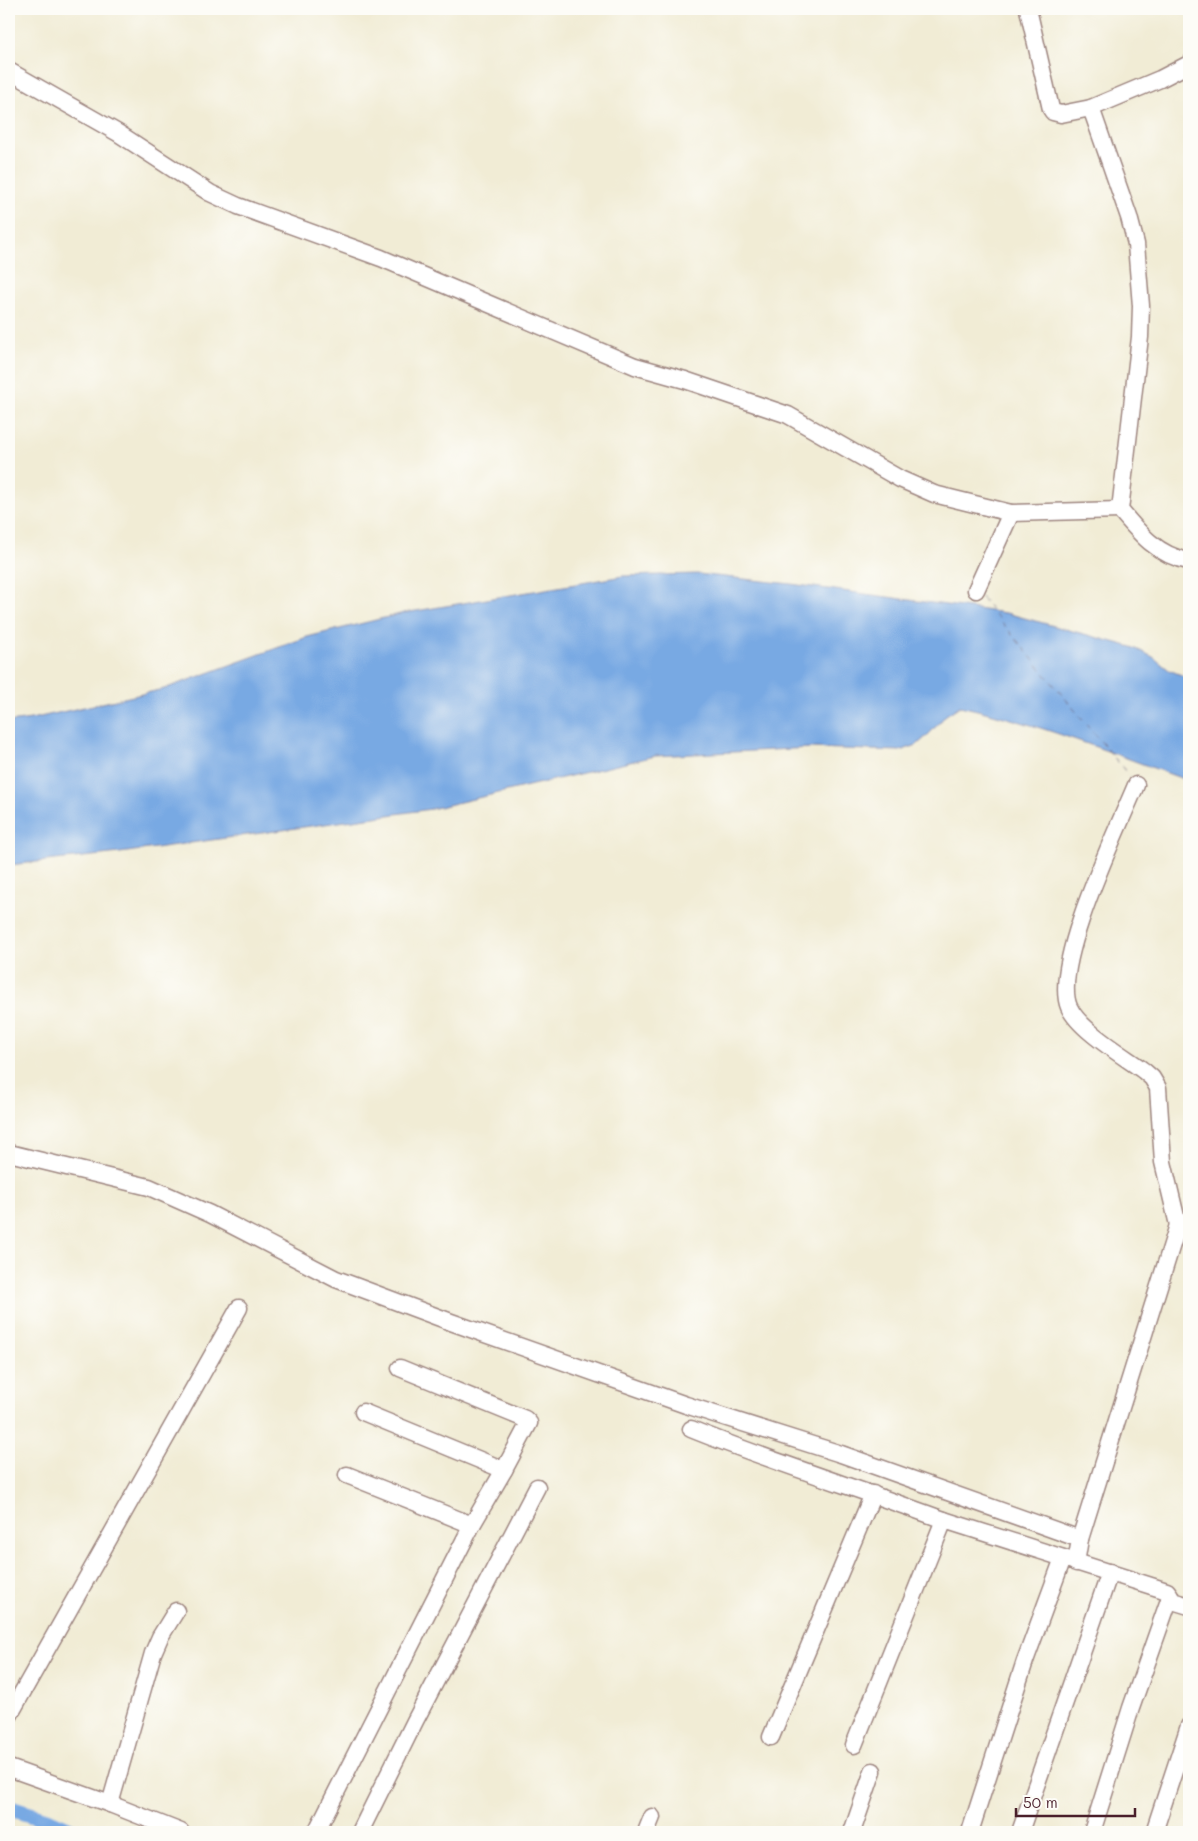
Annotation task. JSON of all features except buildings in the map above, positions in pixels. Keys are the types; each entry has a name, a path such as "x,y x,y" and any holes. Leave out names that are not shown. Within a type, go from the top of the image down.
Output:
{"street":[{"path":"1028,9 1053,112 1061,114 1091,108 1160,79 1189,64"},
{"path":"9,71 118,134 210,193 238,206 381,258 635,366 684,380 788,416 900,479 934,494 1011,513 1120,510"},
{"path":"1091,108 1129,217 1136,244 1141,306 1140,337 1120,510 1150,543 1166,554 1189,560"},
{"path":"976,590 1011,513"},
{"path":"970,1832 1025,1661 1080,1539 1183,1226 1163,1162 1158,1088 1144,1070 1087,1029 1077,1019 1069,1007 1066,992 1067,970 1085,906 1136,784"},
{"path":"9,1153 149,1187 210,1214 314,1269 344,1282 686,1405 850,1457 1080,1539"},
{"path":"9,1716 239,1308"},
{"path":"316,1832 472,1525 529,1423 400,1368"},
{"path":"363,1412 504,1470"},
{"path":"692,1430 813,1475 873,1494 944,1520 1167,1591 1170,1595 1169,1600 1131,1708 1092,1832"},
{"path":"347,1475 472,1525"},
{"path":"360,1832 415,1721 537,1487"},
{"path":"770,1737 873,1494"},
{"path":"854,1745 944,1520"},
{"path":"1020,1832 1110,1572"},
{"path":"1169,1600 1189,1606"},
{"path":"110,1804 153,1653 176,1610"},
{"path":"1154,1832 1189,1726"},
{"path":"9,1768 181,1832"},
{"path":"852,1832 873,1771"},
{"path":"646,1832 652,1817"}],"water":[{"path":"697,574 791,584 1006,613 1132,647 1153,657 1169,670 1189,678 1189,781 1047,730 960,706 946,715 917,745 900,751 811,748 655,756 431,809 120,853 9,865 9,722 31,719 164,689 307,637 404,613 623,576"}],"waterway":[{"path":"9,1808 51,1821 76,1832"}],"ferry route":[{"path":"981,597 1132,779"}]}
